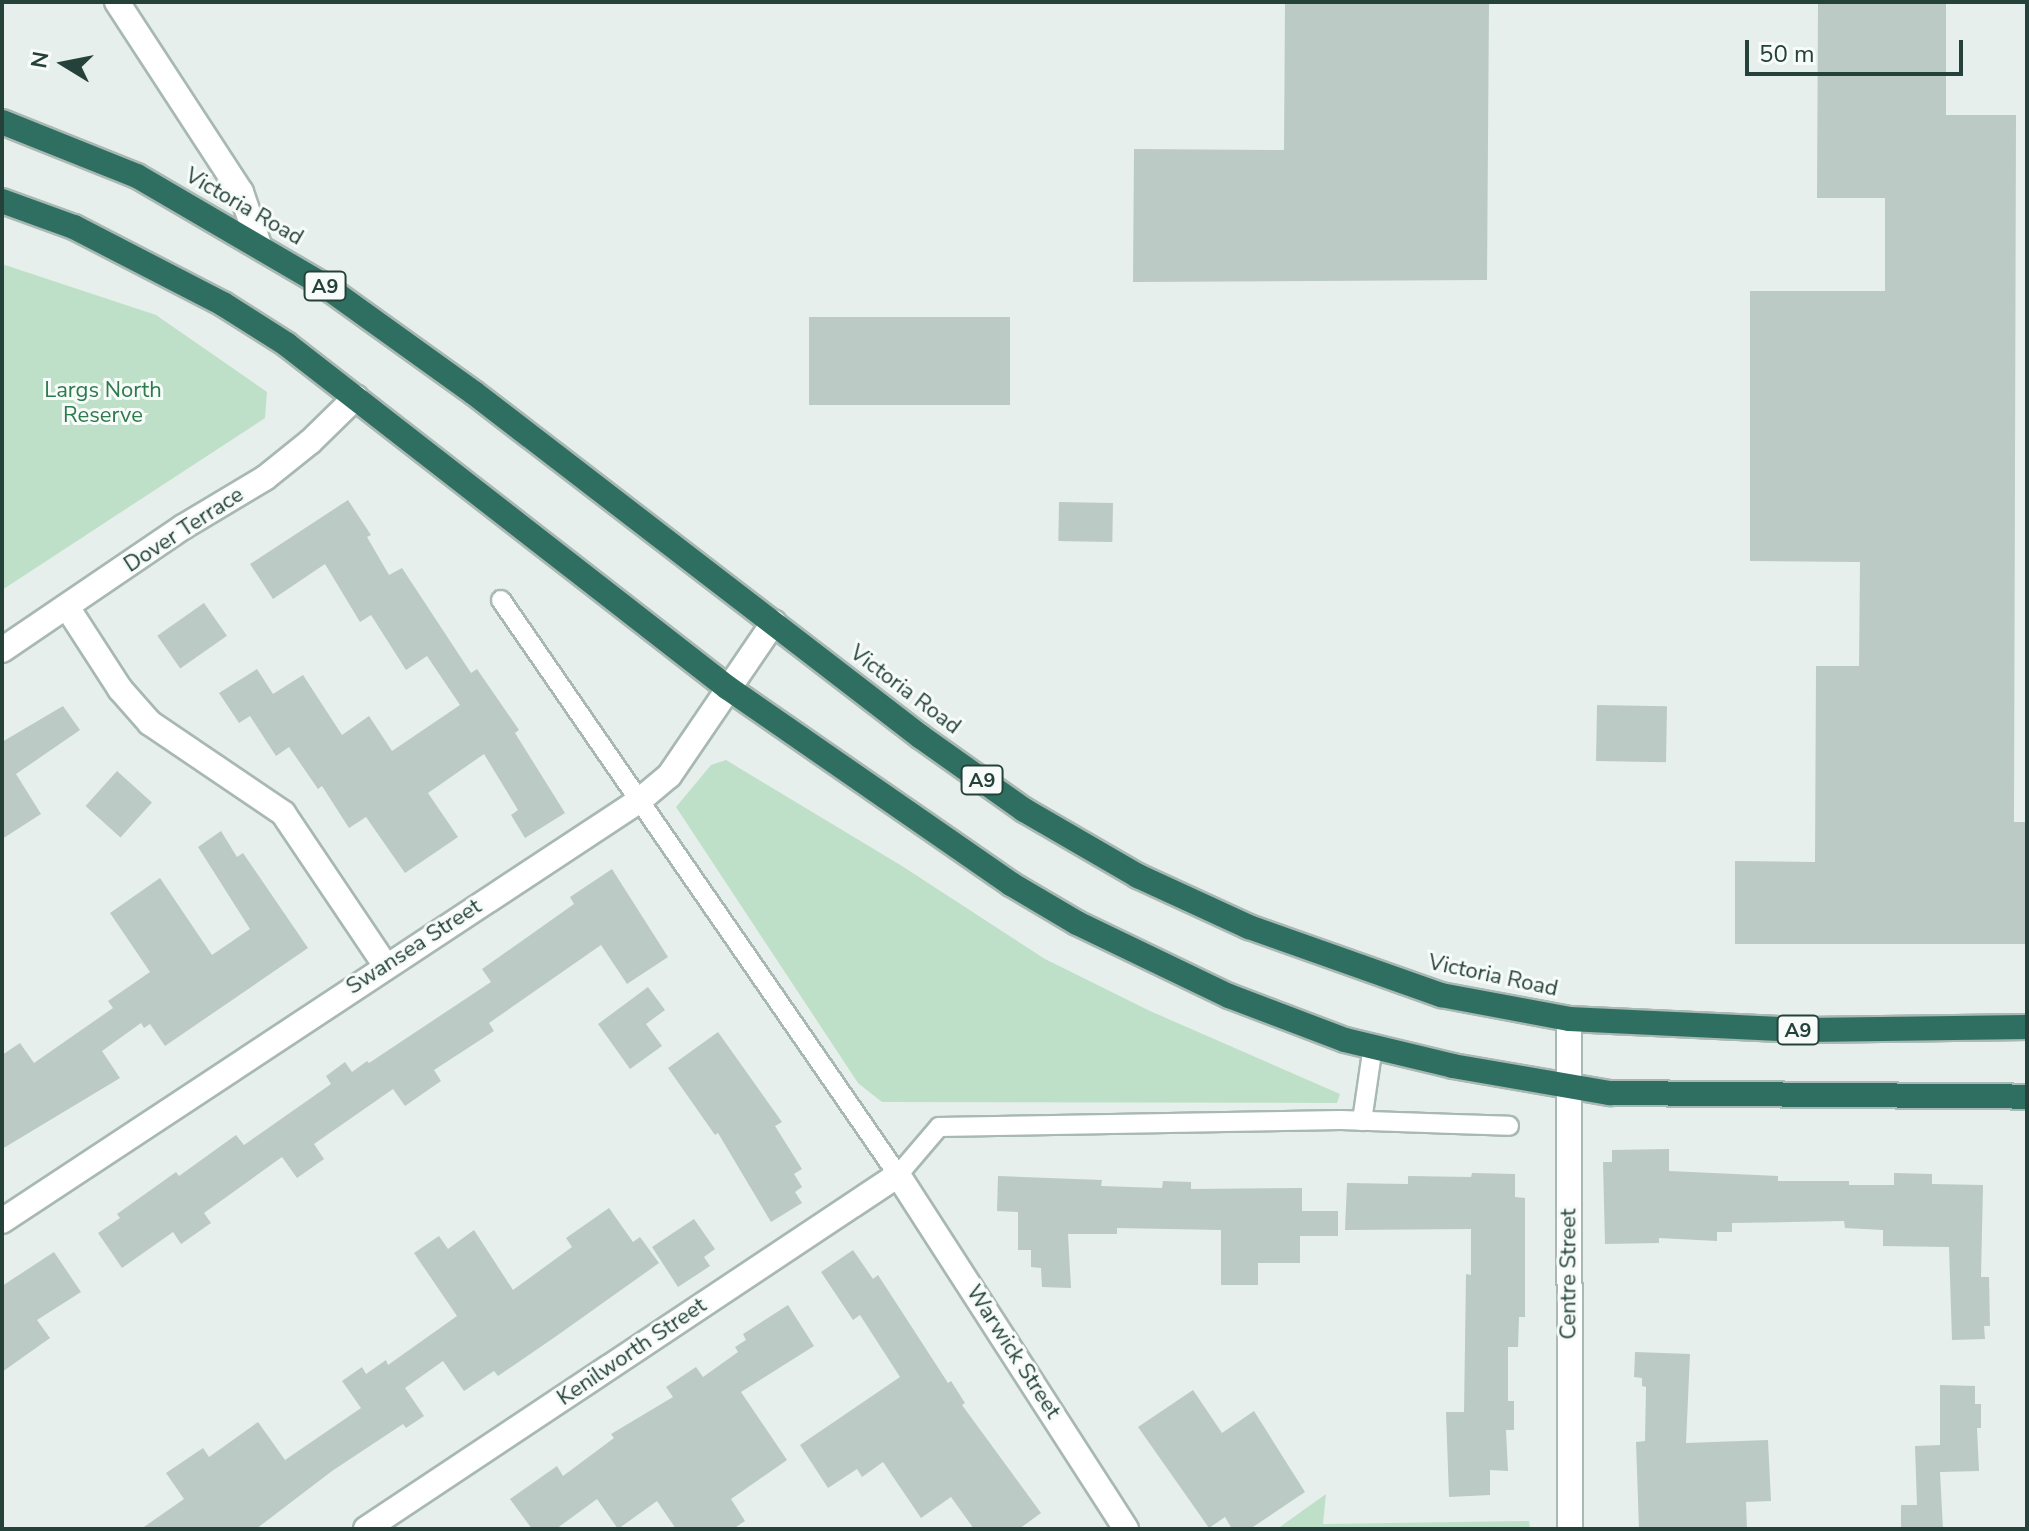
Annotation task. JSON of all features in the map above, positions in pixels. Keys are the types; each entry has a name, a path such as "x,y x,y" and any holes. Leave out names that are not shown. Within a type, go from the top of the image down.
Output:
{"highway":[{"name":"Victoria Road","path":"2,122 137,176 325,286 474,393 921,737 1011,801 1138,876 1249,927 1441,995 1569,1019 1806,1030 2027,1027"},
{"path":"2,201 74,227 223,304 286,344 728,688 1011,884 1077,923 1229,996 1345,1040 1453,1066 1610,1093 2027,1097"}],"street":[{"path":"117,2 241,192 259,245"},
{"name":"Dover Terrace","path":"2,650 183,527 265,478 310,442 356,397"},
{"path":"67,607 120,689 150,723 283,813 385,965"},
{"name":"Swansea Street","path":"2,1221 385,965 640,800 669,776 774,622"},
{"name":"Centre Street","path":"1569,1019 1570,1529"},
{"name":"Kenilworth Street","path":"366,1529 898,1175"},
{"name":"Warwick Street","path":"898,1175 1126,1529"}],"lane":[{"path":"501,600 898,1175 939,1127 1362,1121 1509,1126"},
{"path":"1362,1121 1373,1046"}],"green space":[{"name":"Largs North Reserve","path":"2,264 156,315 267,392 265,418 2,590"},
{"path":"726,760 902,866 1045,959 1150,1011 1340,1094 1337,1103 882,1102 858,1083 676,807 711,765"},
{"path":"1326,1494 1323,1524 1529,1521 1530,1529 1277,1529"}],"building":[{"path":"1285,2 1489,2 1487,280 1133,282 1134,149 1284,150"},
{"path":"1818,2 1946,2 1946,115 2016,115 2014,822 2027,822 2027,944 1735,944 1735,861 1815,862 1816,666 1859,666 1860,562 1750,561 1750,291 1885,291 1885,198 1817,198"},
{"path":"809,317 1010,317 1010,405 809,405"},
{"path":"348,500 371,535 367,537 389,575 402,568 471,673 477,669 519,730 515,733 565,813 525,838 511,815 518,810 484,754 428,793 458,837 405,873 366,817 349,828 322,786 318,789 289,747 276,756 250,716 239,723 219,693 257,669 273,694 303,675 342,735 369,716 392,751 460,705 427,656 406,670 371,615 360,622 325,564 273,599 250,564"},
{"path":"1059,502 1113,503 1112,542 1058,541"},
{"path":"204,603 227,636 180,668 157,636"},
{"path":"1597,705 1667,706 1666,762 1596,761"},
{"path":"63,706 80,730 16,774 41,814 2,839 2,742"},
{"path":"117,771 152,802 120,837 86,806"},
{"path":"221,831 237,857 243,853 308,948 165,1046 150,1024 144,1028 141,1023 102,1051 120,1078 2,1149 2,1055 20,1043 34,1063 113,1008 108,1001 150,972 110,913 160,878 212,955 250,929 198,847"},
{"path":"612,869 668,957 627,984 601,945 489,1023 494,1031 434,1070 441,1081 405,1106 393,1089 314,1144 324,1159 297,1178 282,1157 204,1213 211,1223 181,1244 173,1232 122,1268 98,1233 120,1218 117,1214 176,1172 179,1176 236,1135 244,1145 331,1084 326,1076 345,1062 352,1072 367,1061 369,1063 491,982 482,969 574,904 570,897"},
{"path":"648,987 665,1010 646,1024 662,1046 630,1069 598,1024"},
{"path":"718,1032 782,1122 775,1126 802,1169 794,1174 802,1187 795,1192 802,1203 771,1222 718,1133 715,1135 668,1068"},
{"path":"1669,1149 1669,1171 1778,1176 1778,1181 1849,1181 1849,1185 1894,1185 1894,1173 1932,1174 1932,1184 1983,1185 1981,1277 1989,1277 1990,1326 1984,1326 1985,1339 1952,1340 1949,1247 1883,1246 1883,1230 1845,1228 1844,1221 1732,1223 1732,1232 1717,1232 1717,1241 1659,1238 1659,1243 1605,1244 1603,1162 1612,1162 1612,1150"},
{"path":"1472,1173 1515,1174 1515,1197 1525,1198 1525,1317 1519,1317 1518,1347 1508,1347 1508,1401 1514,1401 1514,1430 1506,1430 1508,1471 1490,1470 1490,1495 1449,1497 1446,1412 1464,1412 1466,1274 1471,1275 1471,1229 1345,1230 1347,1183 1408,1184 1408,1176 1471,1177"},
{"path":"998,1176 1102,1180 1101,1186 1162,1188 1163,1181 1191,1182 1191,1189 1302,1188 1302,1211 1338,1211 1338,1236 1300,1236 1300,1263 1258,1263 1258,1285 1221,1285 1221,1230 1117,1228 1117,1234 1068,1234 1071,1288 1042,1287 1041,1268 1031,1267 1031,1250 1018,1250 1018,1212 997,1211"},
{"path":"609,1208 633,1242 640,1237 659,1263 555,1337 498,1376 494,1371 464,1391 443,1361 405,1388 424,1416 406,1428 403,1424 332,1471 256,1529 141,1529 184,1499 166,1473 203,1448 209,1457 258,1422 285,1460 361,1408 342,1381 362,1367 366,1374 386,1360 388,1365 457,1316 414,1253 439,1236 448,1249 474,1230 513,1290 572,1247 566,1238"},
{"path":"694,1219 715,1249 704,1257 710,1266 678,1287 652,1247"},
{"path":"853,1250 873,1279 878,1275 948,1383 951,1381 965,1403 962,1405 1041,1513 1019,1529 974,1529 951,1497 921,1518 883,1462 862,1477 857,1469 828,1488 800,1445 900,1377 860,1315 853,1320 821,1272"},
{"path":"54,1252 81,1292 37,1320 50,1338 2,1372 2,1286"},
{"path":"788,1305 814,1346 741,1392 787,1460 731,1499 745,1521 733,1529 676,1529 657,1501 618,1529 597,1499 556,1529 532,1529 510,1499 557,1466 563,1476 614,1438 611,1434 673,1397 666,1387 696,1367 703,1377 738,1352 735,1347 746,1340 743,1334"},
{"path":"1635,1352 1690,1354 1686,1443 1768,1440 1771,1501 1746,1502 1747,1529 1639,1529 1636,1442 1645,1441 1646,1387 1642,1386 1642,1378 1634,1377"},
{"path":"1940,1385 1975,1386 1975,1404 1981,1404 1981,1428 1977,1428 1979,1471 1940,1472 1943,1529 1901,1529 1901,1505 1917,1505 1915,1446 1940,1445"},
{"path":"1193,1390 1222,1433 1254,1411 1305,1492 1250,1529 1232,1529 1225,1517 1209,1528 1138,1427"}]}
